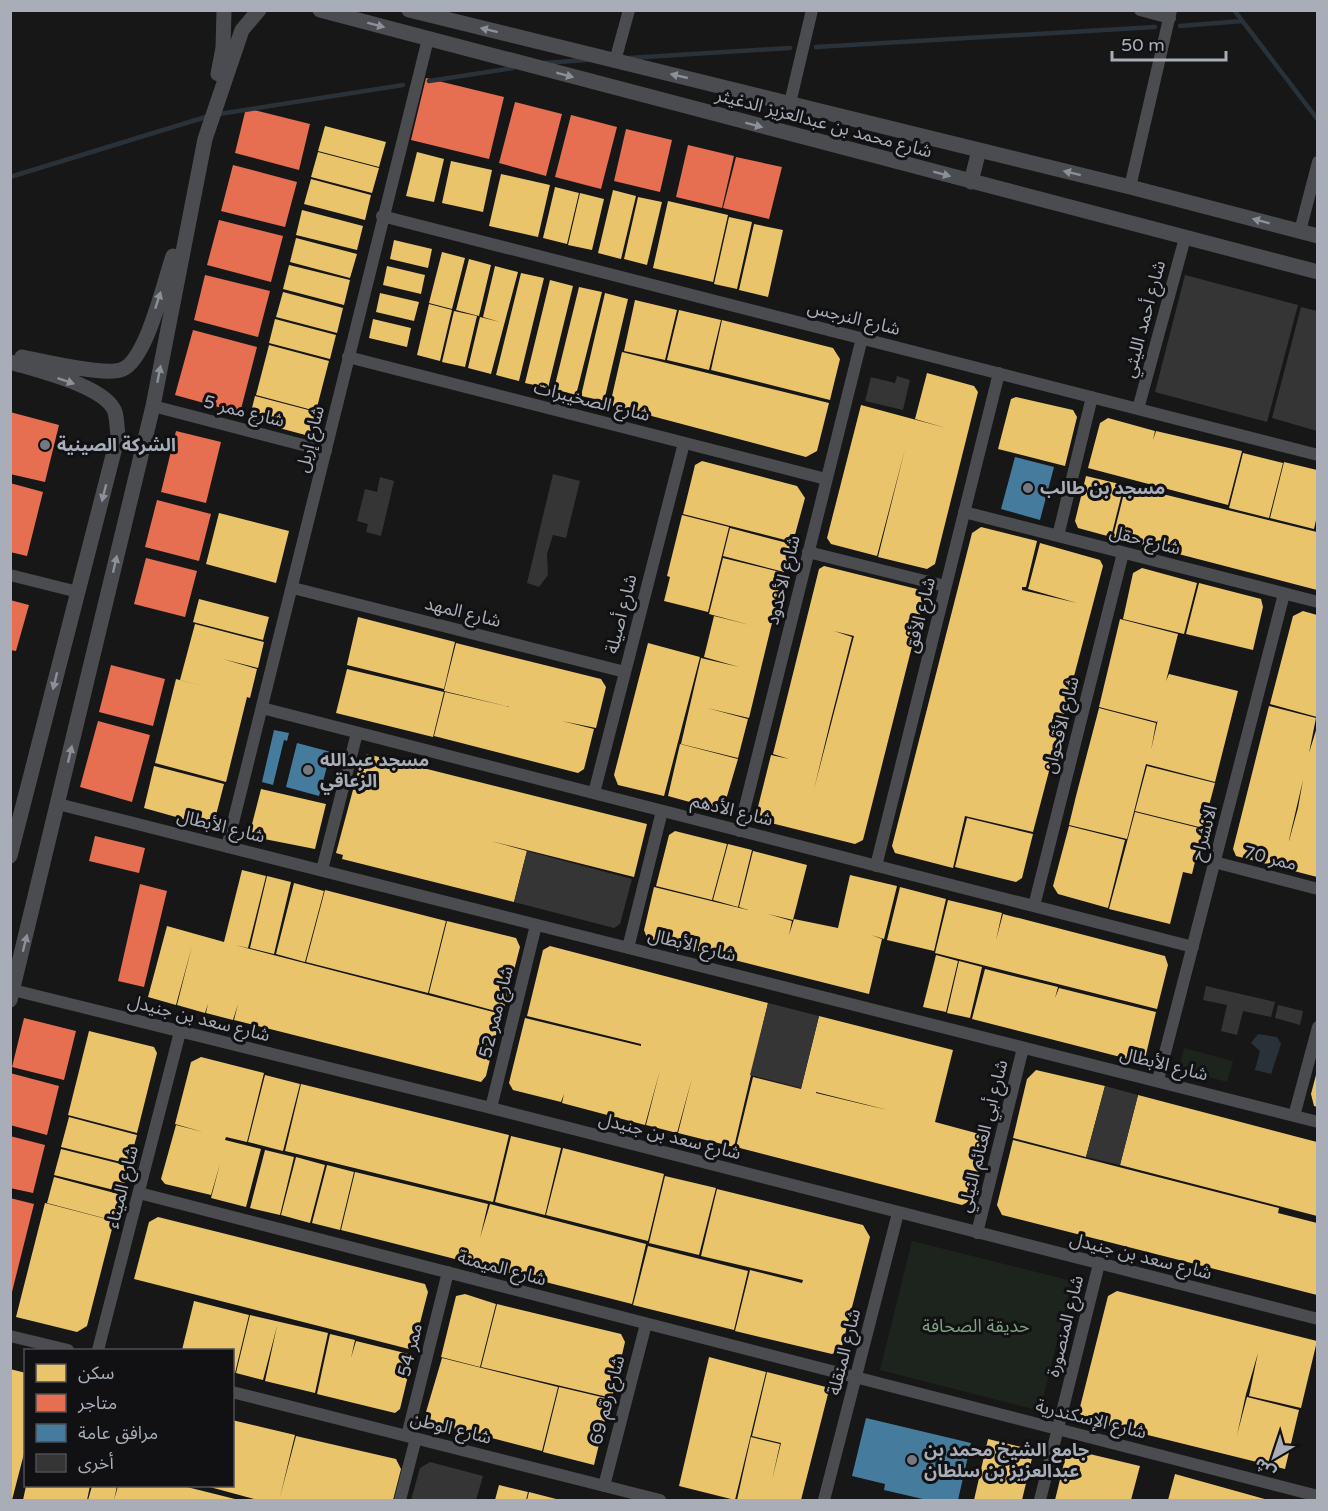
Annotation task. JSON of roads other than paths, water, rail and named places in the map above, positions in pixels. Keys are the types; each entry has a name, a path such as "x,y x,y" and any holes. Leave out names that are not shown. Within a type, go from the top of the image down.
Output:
{"street":[{"path":"12,995 153,406 223,48 224,10"},
{"name":"شارع محمد بن عبدالعزيز الدغيثر","path":"320,10 1317,272"},
{"name":"شارع محمد بن عبدالعزيز الدغيثر","path":"409,10 1130,187 1317,236"},
{"path":"615,61 629,10"},
{"path":"790,103 812,10"},
{"path":"1130,187 1171,14 1140,10"},
{"path":"205,139 242,30 258,11"},
{"name":"شارع إربل","path":"227,847 293,588 382,216 428,39"},
{"path":"971,182 979,150"},
{"path":"1300,231 1317,162"},
{"path":"10,355 108,371 123,369 135,359 144,341 190,208"},
{"name":"شارع النرجس","path":"382,216 1317,455"},
{"name":"شارع أحمد الليثي","path":"1138,409 1185,238"},
{"name":"شارع الأخدود","path":"739,831 862,338"},
{"name":"شارع الصخيبرات","path":"348,357 826,479"},
{"path":"10,362 80,386 105,398 115,411 118,436 10,856"},
{"name":"شارع الأفق","path":"876,866 999,373"},
{"path":"1058,536 1092,397"},
{"name":"شارع ممر 5","path":"153,406 326,451"},
{"name":"شارع أصيلة","path":"594,794 684,443"},
{"name":"شارع حقل","path":"964,512 1317,602"},
{"path":"808,552 945,586"},
{"name":"شارع الأقحوان","path":"1034,906 1123,553"},
{"path":"10,575 78,592"},
{"name":"شارع المهد","path":"293,588 625,672"},
{"name":"الانشراح","path":"1158,1080 1284,594"},
{"name":"شارع الأدهم","path":"262,708 1192,947"},
{"path":"322,870 357,732"},
{"name":"شارع الأبطال","path":"58,804 1317,1122"},
{"path":"628,948 662,811"},
{"name":"ممر 70","path":"1215,862 1317,888"},
{"name":"شارع ممر 52","path":"491,1108 536,925"},
{"name":"شارع سعد بن جنيدل","path":"12,995 180,1032 491,1108 1317,1319"},
{"path":"1294,1116 1317,1027"},
{"name":"شارع الميناء","path":"98,1349 180,1032"},
{"name":"شارع أبي الغنائم النيلي","path":"977,1233 1023,1048"},
{"name":"شارع الميمنة","path":"139,1192 856,1378"},
{"name":"شارع المنقلة","path":"824,1500 898,1213"},
{"name":"شارع المنصورة","path":"1040,1500 1099,1264"},
{"name":"ممر 54","path":"400,1500 411,1437 448,1272"},
{"name":"شارع رقم 69","path":"604,1486 646,1324"},
{"path":"10,1336 64,1349"},
{"name":"شارع الإسكندرية","path":"856,1378 1317,1496"},
{"name":"شارع الوطن","path":"234,1393 660,1500"}],"waterway":[{"path":"1234,10 1318,120"},
{"path":"1180,26 1242,21"},
{"path":"816,47 1155,27"},
{"path":"629,58 790,48"},
{"path":"544,63 586,60"},
{"path":"429,81 513,68"},
{"path":"219,114 403,85"},
{"path":"10,177 209,116"}],"place":[{"name":"الشركة الصينية","path":"45,445"},
{"name":"مسجد بن طالب","path":"1028,488"},
{"name":"مسجد عبدالله الزعاقي","path":"308,770"},
{"name":"جامع الشيخ محمد بن عبدالعزيز بن سلطان","path":"912,1460"}],"park label":[{"name":"حديقة الصحافة","path":"976,1326"}]}
